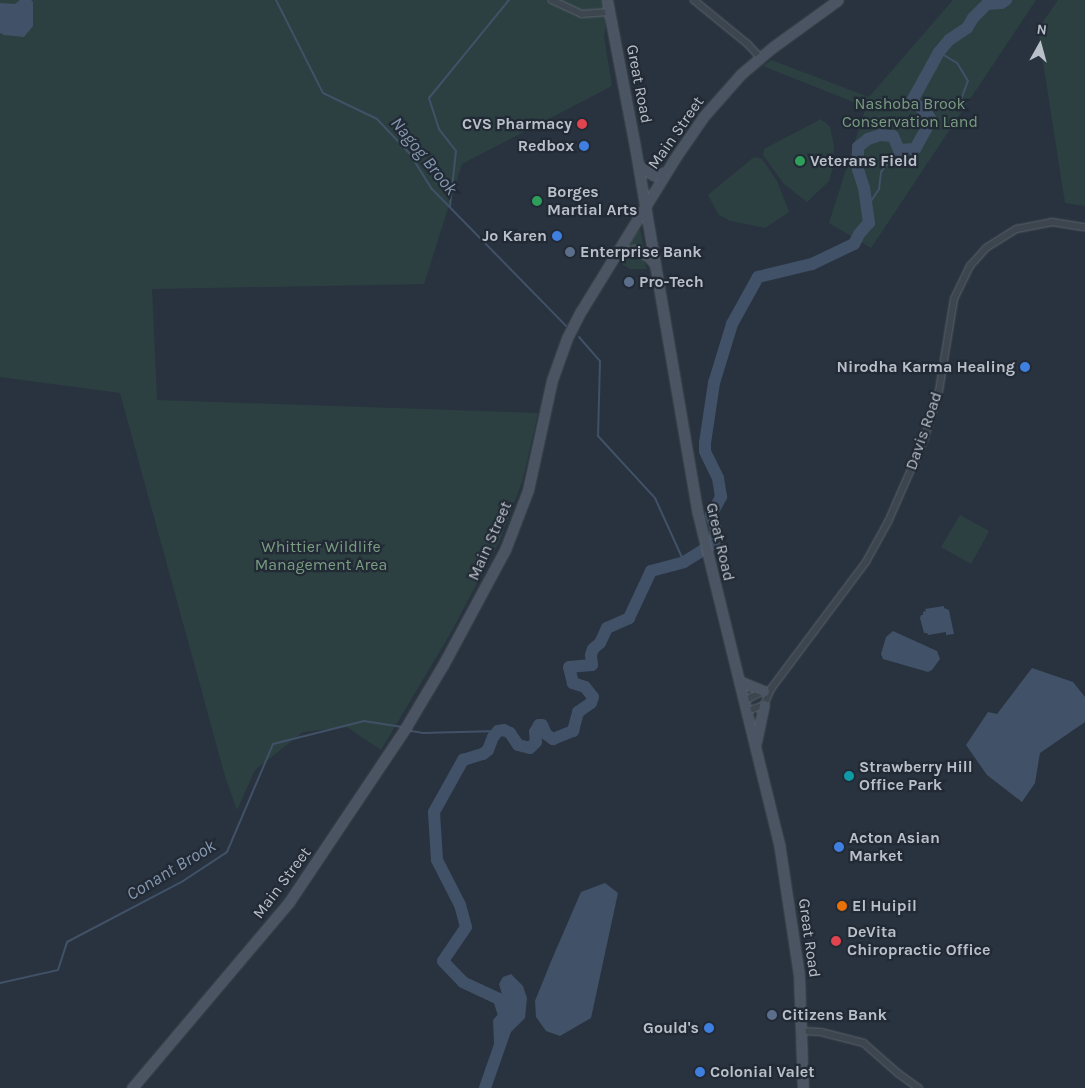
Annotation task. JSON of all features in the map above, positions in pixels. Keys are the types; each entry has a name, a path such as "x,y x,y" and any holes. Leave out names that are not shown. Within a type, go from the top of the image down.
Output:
{"main road":[{"name":"Great Road","path":"607,0 639,166 706,555 756,745 779,843 799,976 803,1088"},
{"name":"Main Street","path":"132,1088 289,902 406,728 443,665 504,550 528,490 552,380 561,351 581,311 666,172 708,112 732,84 760,57 838,0"},
{"path":"639,166 653,175 666,172"},
{"path":"617,253 636,250 648,256 655,264"},
{"path":"739,681 767,690"},
{"path":"756,745 764,705"},
{"path":"140,1079 146,1087"}],"street":[{"path":"552,0 582,14 609,12"},
{"path":"694,0 748,44 760,57"},
{"name":"Davis Road","path":"764,705 767,690 866,562 888,522 924,440 939,391 954,299 970,266 995,241 1022,228 1052,222 1085,227"},
{"name":"Davis Road","path":"744,701 767,690"},
{"path":"746,710 764,705"},
{"path":"802,1032 821,1032 864,1043 898,1073 919,1088"}],"green space":[{"name":"Whittier Wildlife Management Area","path":"0,0 609,0 604,37 612,86 462,164 424,284 152,289 157,400 538,413 523,479 500,540 450,634 381,750 347,727 303,732 255,770 237,810 225,776 120,393 0,377"},
{"name":"Nashoba Brook Conservation Land","path":"953,0 1036,0 871,248 829,223 866,107 763,66 771,60 869,97"},
{"path":"1058,0 1085,0 1085,206 1065,203 1038,29"},
{"name":"Veterans Field","path":"821,119 830,127 834,146 833,167 829,181 807,202 784,184 763,155 764,149"},
{"name":"Veterans Field","path":"754,157 762,159 777,181 789,212 765,228 731,221 719,215 708,195"},
{"path":"640,228 644,250 639,247 627,247"},
{"path":"637,254 643,258 647,269 630,269 619,262 625,255"},
{"path":"960,515 989,531 971,564 941,547"}],"water":[{"path":"20,0 31,0 33,2 33,26 24,37 0,33 0,3 15,4"},
{"path":"944,606 944,608 949,610 954,634 946,635 946,632 928,635 924,633 920,618 923,612 926,611 925,609"},
{"path":"893,631 937,651 940,659 932,670 928,672 883,659 881,654 886,637"},
{"path":"1032,668 1073,682 1085,697 1085,722 1040,753 1035,783 1022,802 987,775 966,745 988,712 997,714"},
{"path":"605,883 618,893 591,1018 560,1036 546,1031 536,1017 535,1001 581,892"},
{"path":"511,974 523,986 527,998 525,1018 499,1044 494,1044 493,1020 499,1013 503,998 499,984 503,977"}],"waterway":[{"name":"Nagog Brook","path":"276,0 323,93 377,119 410,154 431,188 566,326"},
{"path":"450,206 456,151 439,129 429,98 509,0"},
{"name":"Nagog Brook","path":"485,1088 507,1025 499,999 463,982 443,961 466,927 460,905 437,860 434,812 463,760 483,754 488,750 493,737 498,731 504,730 510,733 518,745 530,748 536,742 535,732 539,725 542,725 546,734 553,739 573,731 578,712 591,703 593,697 585,687 573,683 569,667 592,665 591,655 593,649 600,643 607,628 629,618 651,571 684,562 714,543 716,529 711,515 721,497 718,478 705,451 705,443 714,383 732,324 758,277 812,264 854,244 859,234 869,223 864,188 858,170 858,147 868,139 880,135 893,136 899,150 915,149 931,120 926,112 912,101 939,52 949,40 967,28 973,18 987,4 1001,3 1006,0"},
{"path":"926,112 935,108 958,108 968,81 957,63 939,52"},
{"path":"867,207 879,189 881,172 899,150"},
{"name":"Nagog Brook","path":"579,337 600,361 598,436 655,498 684,562"},
{"name":"Conant Brook","path":"0,983 58,970 67,942 183,881 227,852 273,744 364,721 401,727"},
{"name":"Conant Brook","path":"411,731 423,733 498,731"}],"place":[{"name":"CVS Pharmacy","path":"582,124"},
{"name":"Redbox","path":"584,146"},
{"name":"Veterans Field","path":"800,161"},
{"name":"Borges Martial Arts","path":"537,201"},
{"name":"Jo Karen","path":"557,236"},
{"name":"Enterprise Bank","path":"570,252"},
{"name":"Pro-Tech","path":"629,282"},
{"name":"Nirodha Karma Healing","path":"1025,367"},
{"name":"Strawberry Hill Office Park","path":"849,776"},
{"name":"Acton Asian Market","path":"839,847"},
{"name":"El Huipil","path":"842,906"},
{"name":"DeVita Chiropractic Office","path":"836,941"},
{"name":"Citizens Bank","path":"772,1015"},
{"name":"Gould's","path":"709,1028"},
{"name":"Colonial Valet","path":"700,1072"}]}
